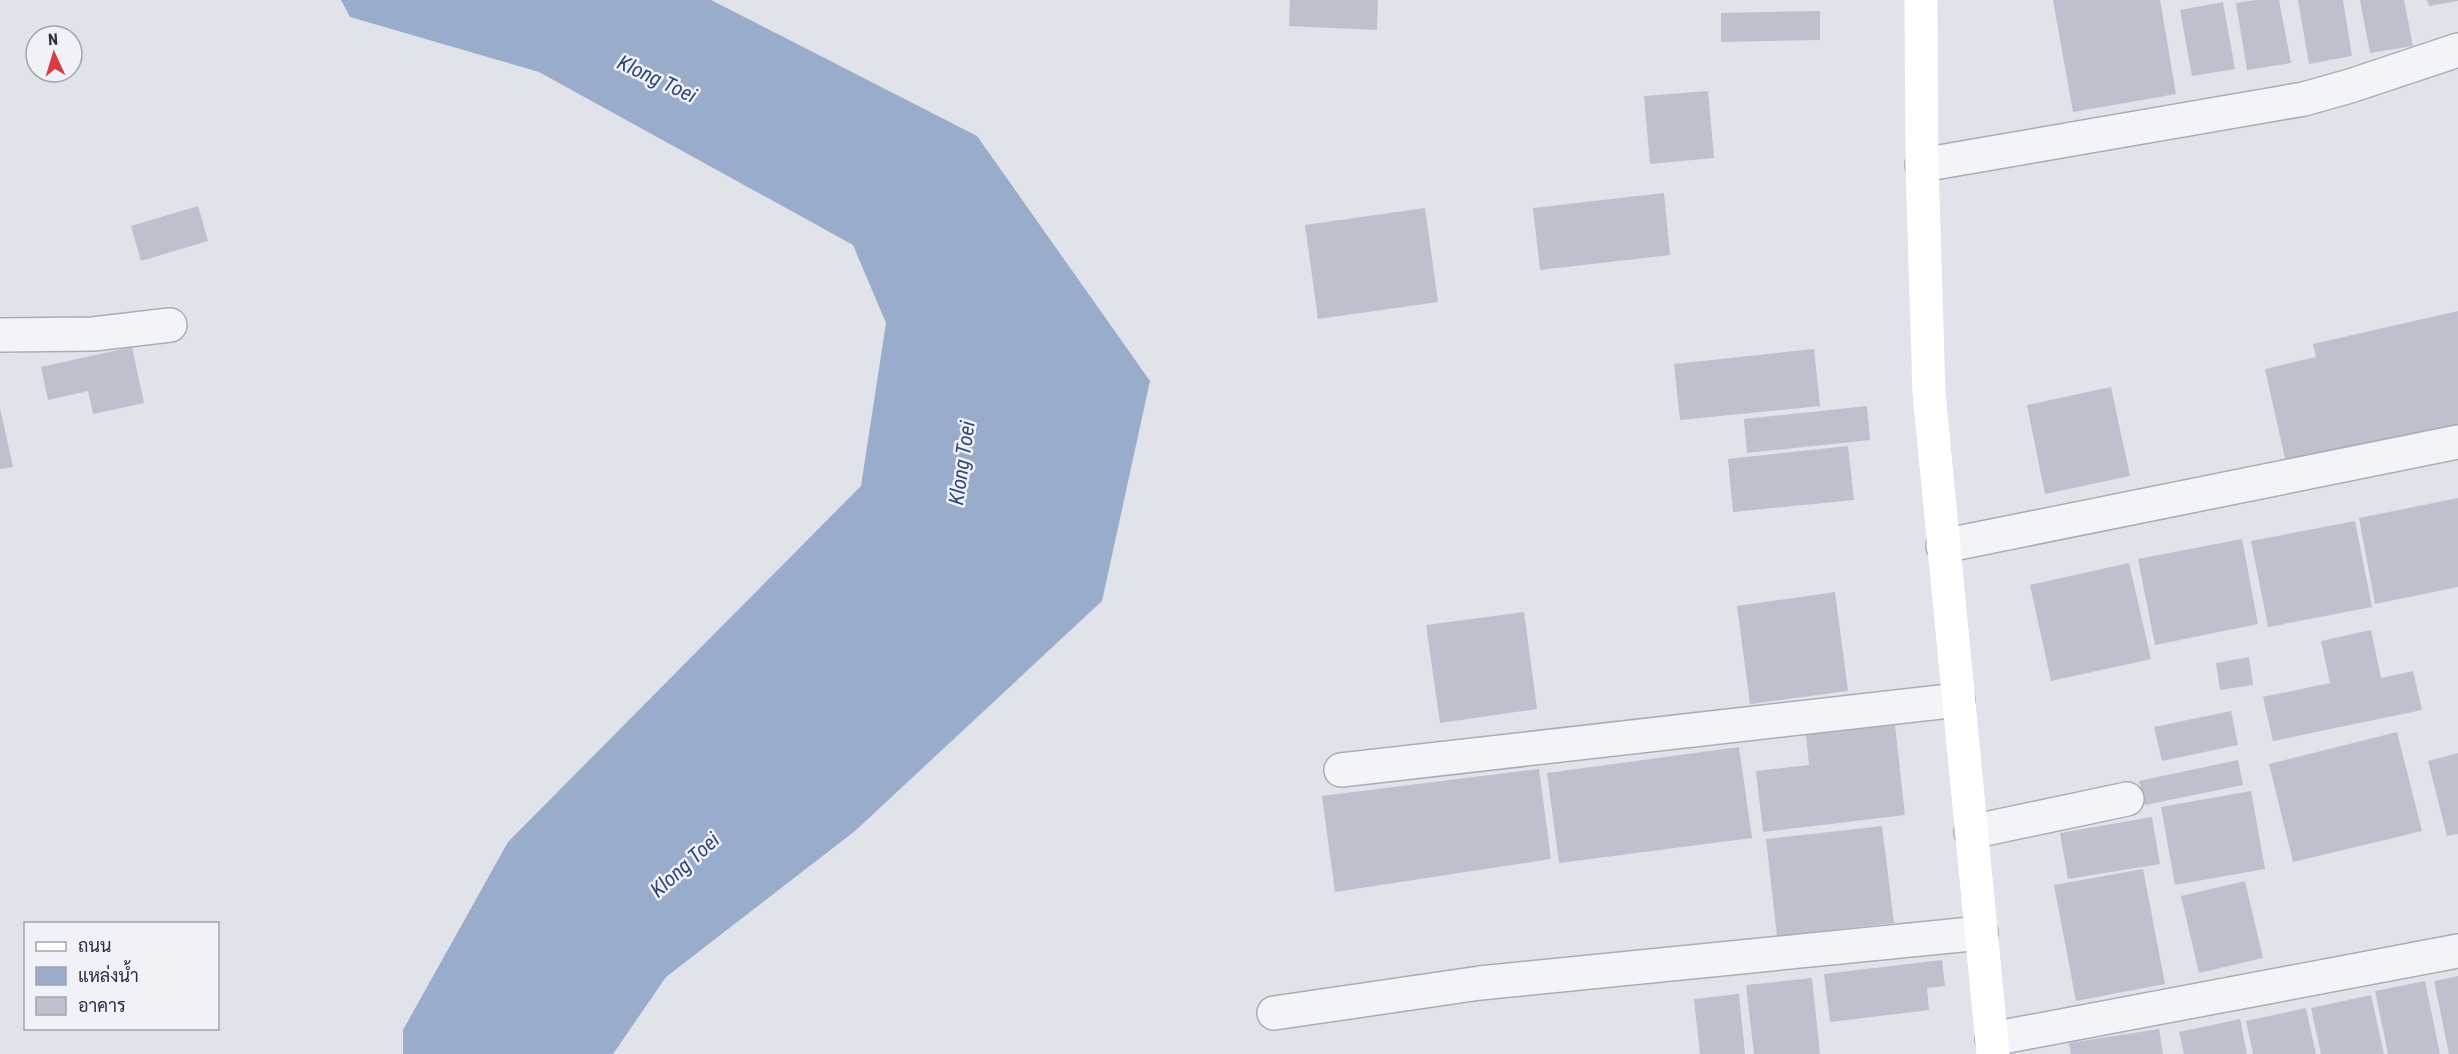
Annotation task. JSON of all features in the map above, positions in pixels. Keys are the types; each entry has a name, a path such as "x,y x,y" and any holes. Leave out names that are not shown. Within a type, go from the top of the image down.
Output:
{"street":[{"path":"1921,0 1922,165 1929,393 1992,1046 2458,951"},
{"path":"1922,165 2304,99 2458,50"},
{"path":"0,335 93,334 170,325"},
{"path":"1943,546 2457,448"},
{"path":"1341,770 1958,700"},
{"path":"1971,832 2127,800"},
{"path":"1274,1013 1479,983 1981,933"}],"water":[{"name":"Klong Toei","path":"341,0 711,0 977,136 1150,381 1102,601 855,831 666,977 613,1054 403,1054 403,1030 508,842 861,486 886,323 853,245 539,72 350,17"}],"building":[{"path":"1290,0 1378,0 1377,30 1289,26"},
{"path":"2053,0 2160,0 2176,94 2073,112"},
{"path":"2279,0 2291,63 2247,70 2236,3"},
{"path":"2298,0 2343,0 2352,56 2309,64"},
{"path":"2360,0 2404,0 2413,46 2370,53"},
{"path":"2427,0 2458,0 2458,1 2429,6"},
{"path":"2223,2 2235,69 2192,76 2180,10"},
{"path":"1820,11 1820,40 1721,42 1721,13"},
{"path":"1708,91 1714,158 1650,164 1644,96"},
{"path":"1664,193 1670,255 1540,270 1533,208"},
{"path":"198,206 208,241 141,261 131,226"},
{"path":"1425,208 1438,302 1318,319 1305,225"},
{"path":"2458,311 2458,426 2286,463 2265,369 2316,357 2313,344"},
{"path":"132,347 144,403 93,414 88,391 48,400 41,367"},
{"path":"1814,349 1820,406 1680,420 1674,364"},
{"path":"2111,387 2130,476 2045,494 2027,405"},
{"path":"1867,406 1870,440 1747,453 1744,419"},
{"path":"0,408 13,467 0,469"},
{"path":"1848,446 1854,500 1733,512 1728,459"},
{"path":"2458,498 2458,587 2375,604 2359,518"},
{"path":"2355,521 2372,607 2268,627 2251,541"},
{"path":"2242,539 2258,624 2155,645 2138,559"},
{"path":"2129,563 2151,659 2051,681 2030,585"},
{"path":"1835,592 1848,691 1750,704 1737,606"},
{"path":"1524,612 1537,709 1440,723 1426,625"},
{"path":"2371,630 2381,678 2413,671 2422,710 2273,741 2263,697 2330,683 2321,641"},
{"path":"2249,657 2253,685 2220,690 2216,663"},
{"path":"2231,711 2238,745 2162,761 2154,727"},
{"path":"1895,725 1905,815 1763,832 1756,771 1809,765 1806,735"},
{"path":"2397,732 2422,831 2293,862 2269,764"},
{"path":"1739,747 1752,838 1559,863 1547,773"},
{"path":"2458,753 2458,834 2447,836 2428,761"},
{"path":"2238,760 2243,785 2145,805 2139,781"},
{"path":"1539,769 1551,859 1335,892 1322,796"},
{"path":"2251,791 2265,869 2175,885 2161,807"},
{"path":"2152,817 2160,864 2068,879 2060,833"},
{"path":"1882,826 1894,923 1777,936 1766,839"},
{"path":"2143,869 2165,984 2076,1001 2054,885"},
{"path":"2245,881 2263,958 2199,973 2181,896"},
{"path":"1942,960 1945,986 1927,988 1929,1010 1830,1022 1824,974"},
{"path":"2458,976 2458,1054 2449,1054 2434,981"},
{"path":"1812,978 1820,1054 1754,1054 1746,985"},
{"path":"2425,981 2440,1054 2388,1054 2375,991"},
{"path":"1739,994 1745,1054 1700,1054 1694,999"},
{"path":"2371,995 2384,1054 2321,1054 2311,1008"},
{"path":"2306,1008 2316,1054 2253,1054 2246,1021"},
{"path":"2240,1019 2247,1054 2184,1054 2179,1032"},
{"path":"2159,1029 2163,1054 2071,1054 2069,1043"}]}
